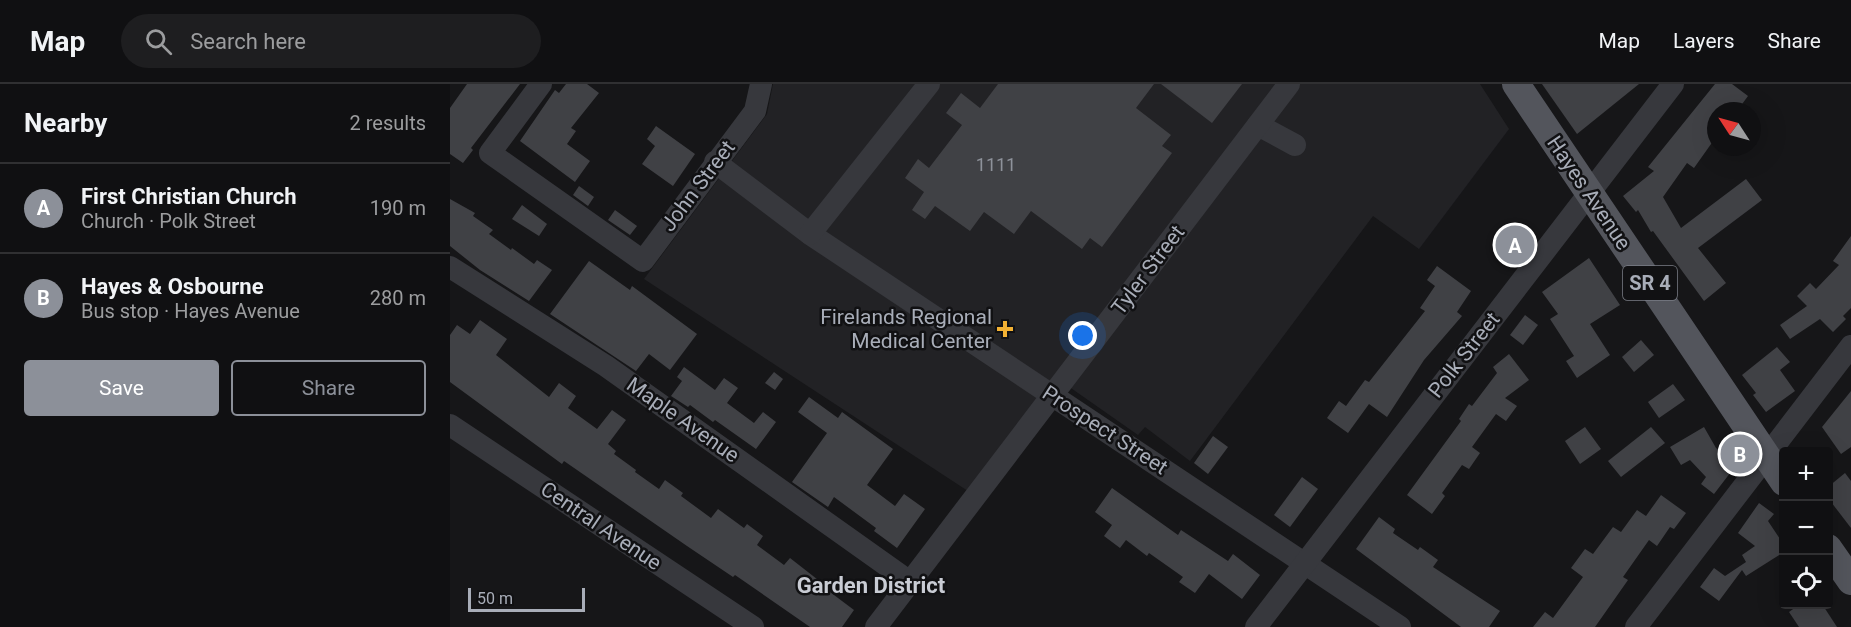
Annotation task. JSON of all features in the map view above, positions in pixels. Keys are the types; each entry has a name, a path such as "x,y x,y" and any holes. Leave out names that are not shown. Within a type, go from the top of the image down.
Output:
{"main road":[{"name":"Hayes Avenue","path":"1516,84 1779,475"},
{"path":"1833,555 1851,581"}],"street":[{"name":"John Street","path":"541,84 490,153 643,261 755,111 761,84"},
{"path":"810,234 929,84"},
{"name":"Tyler Street","path":"876,627 1054,396 1289,84"},
{"name":"Polk Street","path":"1256,627 1672,84"},
{"path":"1258,125 1295,145"},
{"name":"Prospect Street","path":"715,162 810,234 1400,627"},
{"name":"Maple Avenue","path":"450,267 606,366 910,582"},
{"path":"1636,627 1851,346"},
{"name":"Central Avenue","path":"450,425 753,627"}],"shaded area":[{"name":"Firelands Regional Medical Center","path":"773,84 1480,84 1509,129 1419,249 1373,216 1190,461 1145,427 1138,435 1058,379 971,493 644,279 767,114"}],"building":[{"path":"467,84 520,84 471,148 473,150 463,163 450,154 450,108"},
{"path":"566,84 587,84 599,93 571,128 576,131 567,144 590,161 575,182 520,141 555,90 559,93"},
{"path":"998,84 1154,84 1136,108 1171,135 1162,146 1172,153 1102,247 1090,238 1082,249 1031,211 1014,234 984,212 970,231 935,206 925,219 912,210 924,192 905,178 918,159 929,168 962,125 946,113 961,93 980,108"},
{"path":"1161,84 1242,84 1212,123"},
{"path":"1542,84 1639,84 1577,134"},
{"path":"1715,84 1732,84 1748,96 1744,102 1707,102 1707,150 1694,168 1687,163 1663,197 1681,228 1746,179 1762,200 1698,248 1726,283 1704,301 1653,231 1651,232 1638,210 1636,212 1623,196 1654,171 1648,167"},
{"path":"656,126 695,154 673,186 642,164 655,146 647,139"},
{"path":"579,186 594,197 588,206 573,195"},
{"path":"450,199 475,213 473,216 493,230 489,234 511,250 512,248 534,264 537,260 552,270 529,301 480,270 450,246"},
{"path":"522,205 547,224 539,236 512,219"},
{"path":"615,210 637,226 630,235 608,220"},
{"path":"1851,236 1851,308 1843,316 1846,319 1833,332 1820,319 1790,339 1780,325 1807,306 1797,296 1810,283 1816,289 1839,265 1833,261"},
{"path":"1589,258 1620,305 1590,324 1610,355 1577,378 1566,361 1574,356 1550,319 1558,314 1542,292"},
{"path":"589,261 630,290 632,286 697,334 670,370 649,354 636,371 550,314"},
{"path":"1437,266 1471,291 1457,312 1462,316 1424,360 1387,417 1369,404 1348,433 1327,418 1339,401 1346,406 1365,380 1369,382 1425,311 1420,308 1435,286 1427,280"},
{"path":"1525,315 1538,325 1523,345 1510,335"},
{"path":"480,320 507,339 496,355 549,397 559,383 576,396 568,408 597,429 612,410 626,420 608,444 616,451 614,454 636,470 635,472 659,489 665,480 683,493 681,496 711,518 718,509 744,528 747,524 763,536 757,545 784,565 790,558 831,590 830,592 854,610 842,627 810,627 564,461 562,464 450,382 450,335 457,325 470,334"},
{"path":"1641,340 1654,355 1634,372 1622,357"},
{"path":"1777,347 1790,362 1780,370 1795,391 1766,412 1753,395 1756,393 1742,375"},
{"path":"1509,354 1529,380 1505,398 1517,406 1506,421 1496,414 1472,447 1480,453 1469,469 1462,465 1442,493 1445,496 1432,514 1407,495 1461,421 1459,419 1469,404 1472,406 1497,373 1493,367"},
{"path":"684,367 715,390 724,378 738,388 727,403 754,423 763,412 776,422 756,449 715,420 713,422 690,405 688,407 671,396 682,381 677,377"},
{"path":"774,372 783,379 775,390 765,383"},
{"path":"1673,384 1685,400 1659,418 1648,402"},
{"path":"1851,391 1851,447 1841,454 1822,427"},
{"path":"809,397 838,418 842,412 893,449 867,485 895,506 904,494 925,509 897,548 874,531 876,528 834,497 828,507 792,482 827,433 798,412"},
{"path":"1585,427 1601,449 1580,464 1565,441"},
{"path":"1651,427 1665,443 1621,477 1608,461"},
{"path":"1704,427 1716,448 1737,464 1714,494 1701,484 1706,477 1690,460 1681,465 1670,447"},
{"path":"1213,436 1228,447 1208,474 1194,463"},
{"path":"1845,473 1851,481 1851,528 1833,505 1833,483"},
{"path":"1302,477 1318,489 1290,527 1274,515"},
{"path":"1112,488 1178,535 1181,530 1228,561 1233,554 1260,575 1242,599 1209,574 1195,593 1179,582 1183,577 1149,553 1147,556 1126,540 1120,548 1104,536 1112,525 1095,512"},
{"path":"1661,495 1686,513 1674,529 1670,527 1657,546 1649,540 1623,577 1628,580 1595,627 1533,627 1545,612 1553,618 1583,577 1571,568 1585,549 1593,554 1613,527 1621,532 1637,510 1646,516"},
{"path":"1759,503 1774,514 1768,521 1779,538 1779,555 1746,576 1742,570 1719,601 1700,587 1714,568 1725,576 1746,562 1742,555 1755,546 1738,533"},
{"path":"1379,517 1395,529 1393,533 1418,550 1420,547 1438,560 1433,567 1500,611 1489,627 1461,627 1356,549"},
{"path":"1793,609 1825,609 1837,627 1799,627 1789,612"}],"place":[{"name":"First Christian Church","path":"1515,245"},
{"name":"Firelands Regional Medical Center","path":"1005,329"},
{"name":"Hayes & Osbourne","path":"1740,454"}],"district":[{"name":"Garden District","path":"871,585"}]}
